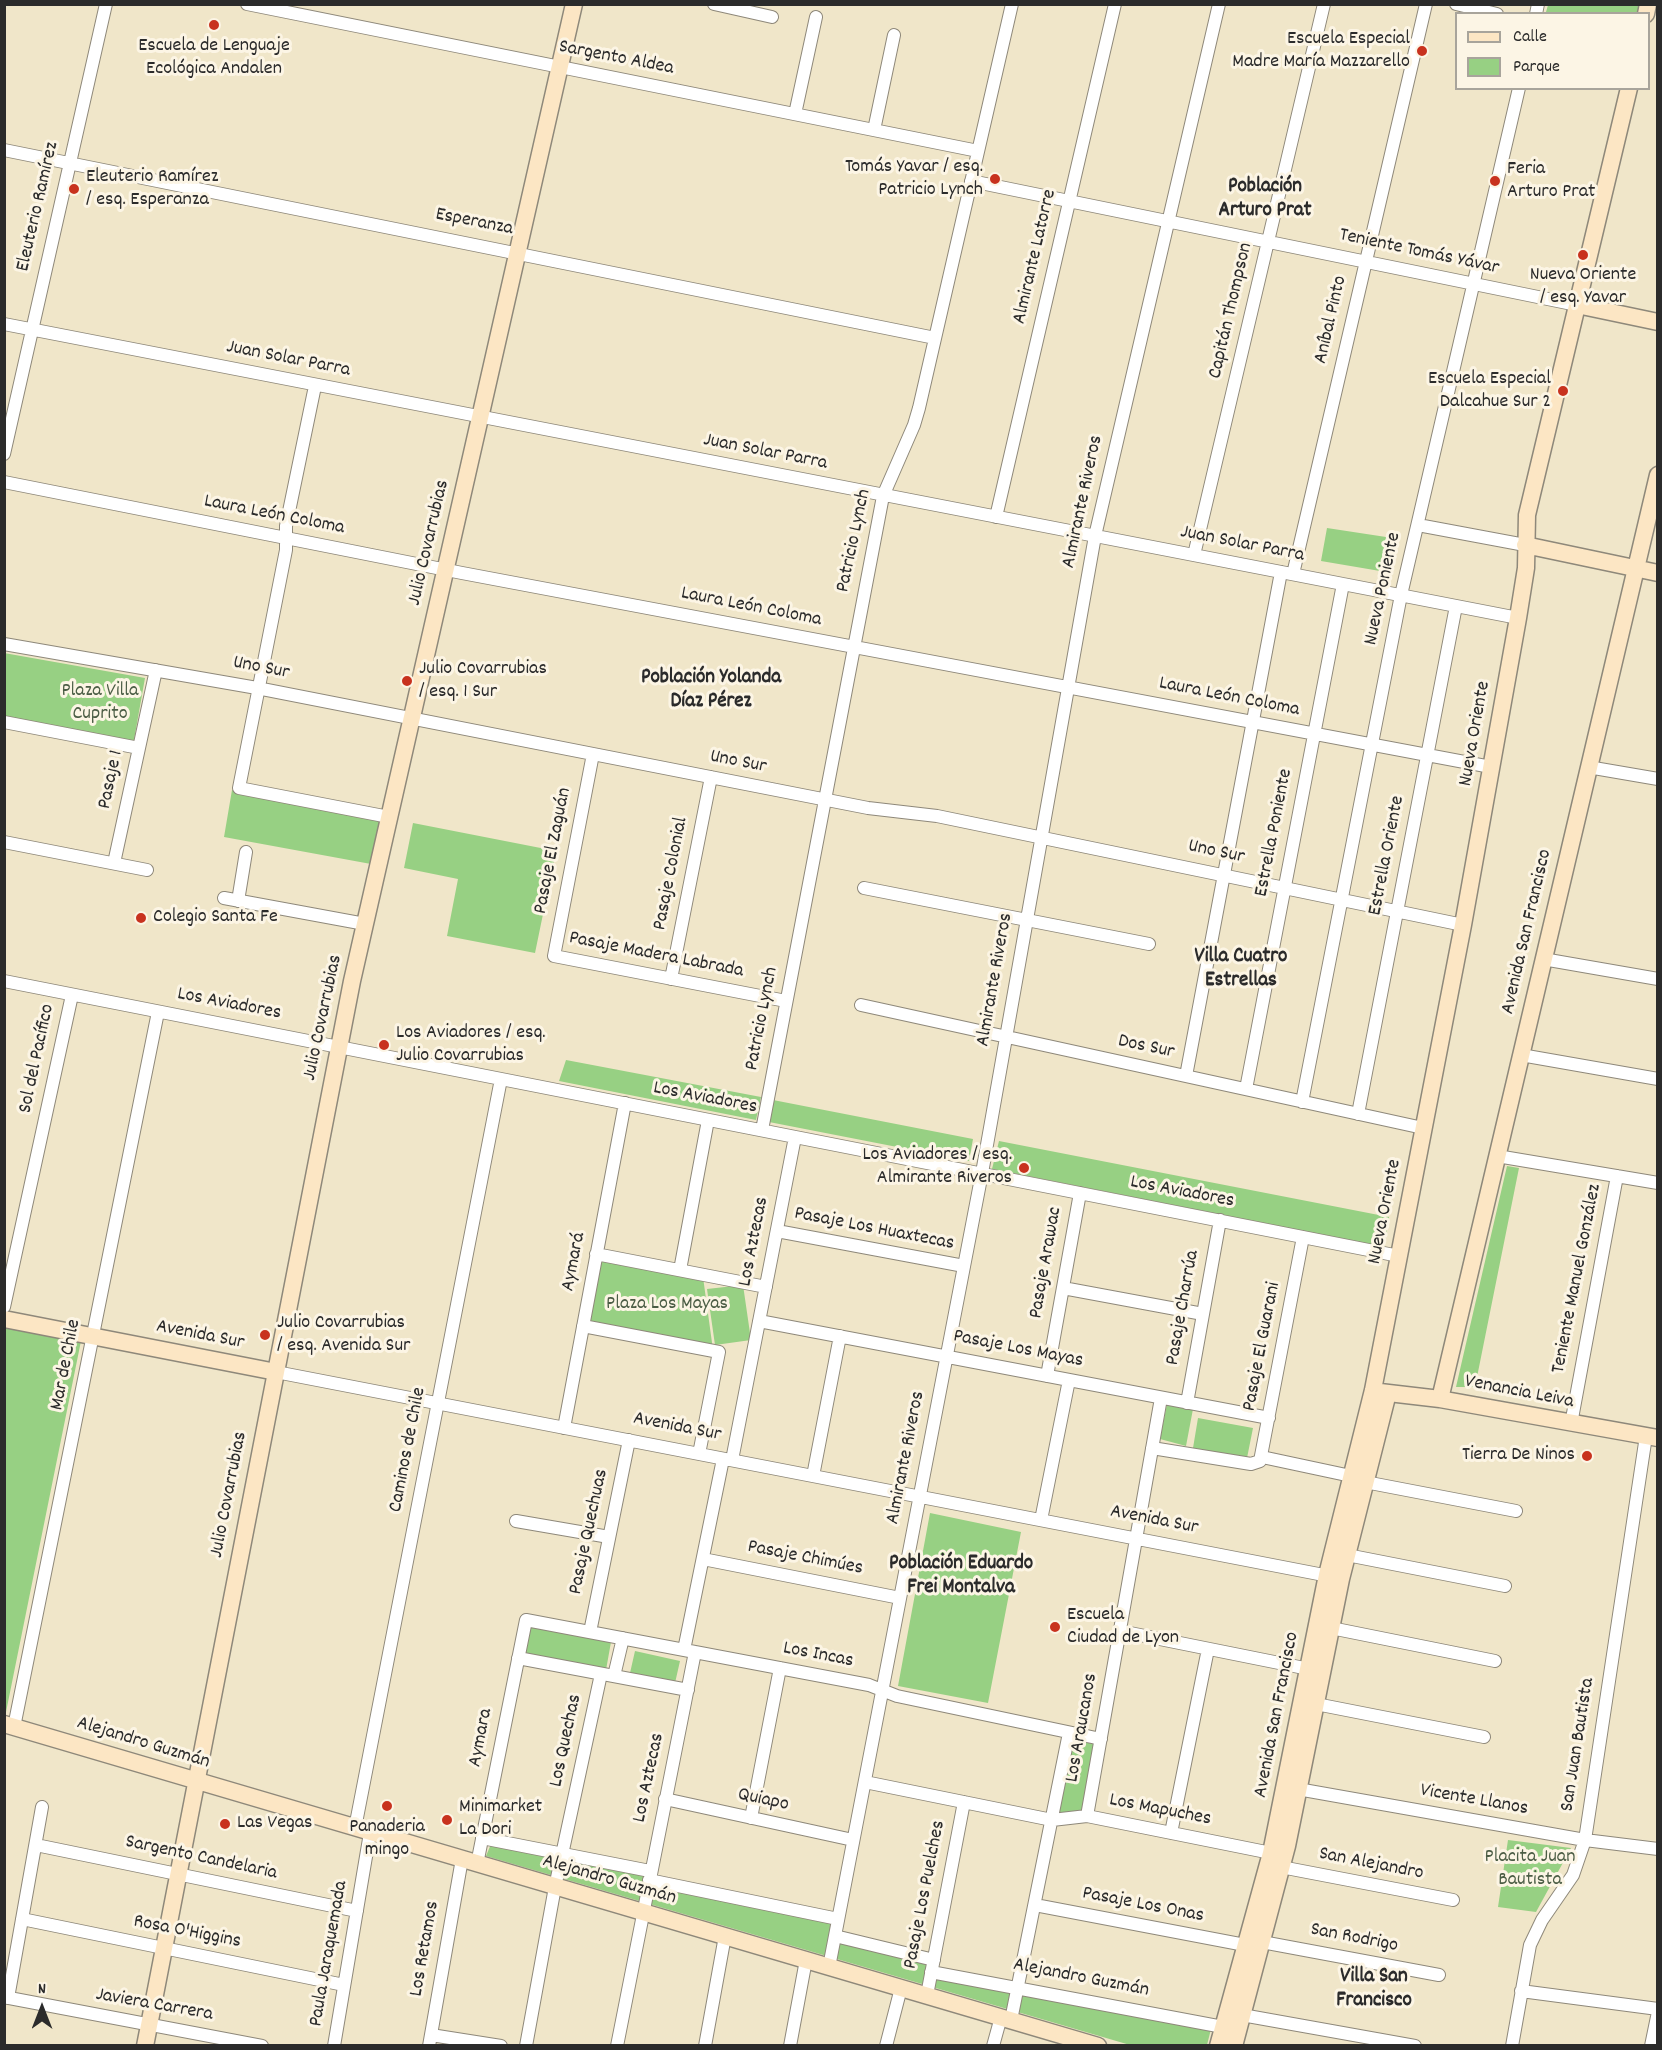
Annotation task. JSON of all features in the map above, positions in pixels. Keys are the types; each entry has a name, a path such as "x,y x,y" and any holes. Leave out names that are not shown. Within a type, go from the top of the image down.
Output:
{"street":[{"name":"Eleuterio Ramírez","path":"4,454 106,4"},
{"name":"Sargento Aldea","path":"247,4 978,151"},
{"name":"Julio Covarrubias","path":"145,2046 339,1047 411,718 519,254 574,4"},
{"path":"714,4 772,17"},
{"name":"Patricio Lynch","path":"762,1130 883,496 914,425 1012,4"},
{"name":"Almirante Latorre","path":"996,518 1115,4"},
{"name":"Almirante Riveros","path":"829,1967 981,1173 1095,536 1219,4"},
{"name":"Capitán Thompson","path":"1194,555 1324,4"},
{"name":"Aníbal Pinto","path":"1186,1076 1253,722 1287,573 1366,262 1426,4"},
{"path":"1456,4 1489,12"},
{"path":"795,114 816,17"},
{"path":"874,130 894,35"},
{"name":"Nueva Poniente","path":"1302,1102 1401,595 1519,90"},
{"name":"Nueva Oriente","path":"1380,1392 1399,1256 1463,926 1518,618 1525,574 1527,516 1629,90"},
{"name":"Esperanza","path":"4,150 935,338"},
{"name":"Teniente Tomás Yávar","path":"971,181 1577,305"},
{"path":"1577,305 1658,322"},
{"name":"Juan Solar Parra","path":"4,324 1518,618"},
{"path":"315,386 286,526 286,538 238,788 389,817"},
{"name":"Avenida San Francisco","path":"1440,1399 1658,475"},
{"name":"Laura León Coloma","path":"4,482 445,570 1491,767"},
{"path":"1418,525 1658,573"},
{"name":"Estrella Poniente","path":"1246,1089 1343,584"},
{"name":"Estrella Oriente","path":"1358,1114 1456,606"},
{"name":"Uno Sur","path":"4,644 257,688 824,799 937,816 1463,926"},
{"name":"Pasaje 1","path":"114,863 156,670"},
{"path":"4,722 139,748"},
{"name":"Pasaje El Zaguán","path":"554,956 593,754"},
{"path":"1588,767 1658,779"},
{"name":"Pasaje Colonial","path":"671,979 711,777"},
{"path":"4,842 147,870"},
{"path":"238,901 246,852"},
{"path":"864,888 1149,944"},
{"path":"224,898 365,924"},
{"name":"Pasaje Madera Labrada","path":"554,956 786,1001"},
{"path":"1543,959 1657,977"},
{"name":"Los Aviadores","path":"4,981 1399,1256"},
{"name":"Sol del Pacífico","path":"4,1307 72,995"},
{"name":"Dos Sur","path":"861,1005 1423,1128"},
{"name":"Mar de Chile","path":"9,1726 93,1336 158,1012"},
{"path":"1521,1054 1658,1079"},
{"name":"Caminos de Chile","path":"363,1830 438,1403 501,1079"},
{"name":"Aymará","path":"564,1428 625,1103"},
{"path":"680,1270 708,1120"},
{"name":"Los Aztecas","path":"617,2046 649,1876 688,1690 690,1651 703,1559 759,1321 795,1137"},
{"path":"1497,1156 1658,1183"},
{"name":"Teniente Manuel González","path":"1571,1424 1617,1176"},
{"name":"Pasaje Arawac","path":"1047,1376 1080,1193"},
{"name":"Pasaje Charrúa","path":"1187,1403 1220,1220"},
{"name":"Pasaje Los Huaxtecas","path":"777,1231 963,1266"},
{"name":"Pasaje El Guarani","path":"1260,1460 1303,1237"},
{"path":"596,1254 766,1287"},
{"path":"1063,1288 1203,1314"},
{"name":"Avenida Sur","path":"4,1319 1334,1577"},
{"name":"Pasaje Los Mayas","path":"759,1321 1269,1419"},
{"path":"583,1326 718,1352 699,1454"},
{"path":"813,1476 840,1336"},
{"path":"1041,1520 1069,1380"},
{"name":"Avenida San Francisco","path":"1218,2046 1222,2027 1281,1868 1309,1669 1380,1392"},
{"name":"Venancia Leiva","path":"1380,1392 1440,1399 1652,1437"},
{"name":"Los Araucanos","path":"1087,1816 1161,1398"},
{"name":"San Juan Bautista","path":"1512,2046 1526,1956 1535,1932 1573,1875 1585,1840 1652,1437"},
{"name":"Pasaje Quechuas","path":"590,1632 629,1440"},
{"path":"1152,1448 1260,1460 1516,1511"},
{"name":"Avenida San Francisco","path":"1234,2046 1242,2014 1271,1853 1316,1704 1330,1628 1334,1577 1347,1555 1358,1479"},
{"path":"516,1521 609,1537"},
{"path":"1347,1555 1505,1586"},
{"name":"Pasaje Chimúes","path":"703,1559 900,1598"},
{"name":"Los Incas","path":"526,1620 780,1668 882,1690 897,1696 1101,1739"},
{"name":"Aymara","path":"469,1862 482,1838 526,1620"},
{"path":"1330,1628 1496,1661"},
{"path":"1120,1631 1309,1669"},
{"name":"Los Quechas","path":"526,2046 563,1853 608,1675 623,1638"},
{"path":"1171,1833 1208,1649"},
{"path":"518,1658 688,1690"},
{"path":"751,1818 780,1668"},
{"path":"1316,1704 1484,1737"},
{"name":"Alejandro Guzmán","path":"9,1726 1098,2046"},
{"name":"Los Araucanos","path":"993,2046 1018,1988 1069,1732"},
{"name":"Los Mapuches","path":"865,1782 1052,1820 1071,1816 1087,1816 1271,1853"},
{"name":"Vicente Llanos","path":"1292,1788 1585,1840 1658,1849"},
{"name":"Quiapo","path":"665,1799 853,1840"},
{"name":"Pasaje Los Puelches","path":"927,1995 964,1802"},
{"path":"6,1997 42,1807"},
{"name":"Paula Jaraquemada","path":"334,2046 357,1911 363,1830"},
{"name":"Alejandro Guzmán","path":"482,1838 563,1853 649,1876 838,1919"},
{"name":"Sargento Candelaria","path":"36,1845 357,1911"},
{"name":"Los Retamos","path":"430,2040 469,1862"},
{"name":"San Alejandro","path":"1281,1868 1453,1900"},
{"name":"Pasaje Los Onas","path":"1035,1905 1253,1944"},
{"name":"Rosa O'Higgins","path":"22,1919 344,1985"},
{"path":"705,2046 724,1936"},
{"name":"Alejandro Guzmán","path":"835,1936 933,1966 1018,1988 1222,2027"},
{"name":"San Rodrigo","path":"1253,1944 1439,1975"},
{"path":"790,2046 806,1960"},
{"path":"886,2046 900,1988"},
{"path":"1521,1991 1658,2010 1651,2046"},
{"name":"Javiera Carrera","path":"6,1997 262,2046"},
{"path":"1242,2014 1415,2046"},
{"path":"430,2040 501,2046"}],"green space":[{"path":"1548,4 1639,5 1637,12 1546,12"},
{"path":"1327,528 1386,537 1380,571 1321,561"},
{"name":"Plaza Villa Cuprito","path":"4,653 145,678 134,740 112,740 5,719"},
{"path":"232,790 380,817 371,864 224,837"},
{"path":"413,823 556,851 535,953 447,936 458,879 404,868"},
{"path":"566,1060 761,1097 756,1120 559,1081"},
{"path":"773,1100 973,1139 969,1161 769,1122"},
{"path":"999,1141 1389,1217 1384,1247 992,1169"},
{"path":"1507,1166 1519,1168 1475,1387 1456,1387"},
{"name":"Plaza Los Mayas","path":"598,1257 703,1277 713,1350 585,1324"},
{"path":"743,1285 751,1340 715,1345 707,1289"},
{"path":"6,1322 82,1336 5,1712"},
{"path":"1167,1404 1193,1409 1186,1446 1160,1439"},
{"path":"1198,1418 1253,1428 1247,1458 1193,1448"},
{"path":"930,1513 1021,1532 988,1703 898,1686"},
{"path":"530,1627 611,1642 606,1670 525,1655"},
{"path":"635,1651 680,1661 675,1683 630,1673"},
{"path":"1072,1736 1098,1741 1085,1811 1056,1815"},
{"name":"Placita Juan Bautista","path":"1508,1840 1571,1848 1536,1912 1498,1907"},
{"path":"491,1844 645,1874 832,1922 829,1937 931,1962 929,1974 1213,2021 1207,2045 1130,2045 486,1856"}],"place":[{"name":"Escuela de Lenguaje Ecológica Andalen","path":"214,25"},
{"name":"Escuela Especial Madre María Mazzarello","path":"1422,51"},
{"name":"Tomás Yavar / esq. Patricio Lynch","path":"995,179"},
{"name":"Feria Arturo Prat","path":"1495,181"},
{"name":"Eleuterio Ramírez / esq. Esperanza","path":"74,189"},
{"name":"Nueva Oriente / esq. Yavar","path":"1583,255"},
{"name":"Escuela Especial Dalcahue Sur 2","path":"1563,391"},
{"name":"Julio Covarrubias / esq. 1 Sur","path":"407,681"},
{"name":"Colegio Santa Fe","path":"141,918"},
{"name":"Los Aviadores / esq. Julio Covarrubias","path":"384,1045"},
{"name":"Los Aviadores / esq. Almirante Riveros","path":"1024,1168"},
{"name":"Julio Covarrubias / esq. Avenida Sur","path":"265,1335"},
{"name":"Tierra De Ninos","path":"1587,1456"},
{"name":"Escuela Ciudad de Lyon","path":"1055,1627"},
{"name":"Panaderia mingo","path":"387,1806"},
{"name":"Minimarket La Dori","path":"447,1820"},
{"name":"Las Vegas","path":"225,1824"}],"district":[{"name":"Población Arturo Prat","path":"1265,200"},
{"name":"Población Yolanda Díaz Pérez","path":"711,691"},
{"name":"Villa Cuatro Estrellas","path":"1241,970"},
{"name":"Población Eduardo Frei Montalva","path":"961,1577"},
{"name":"Villa San Francisco","path":"1374,1990"}]}
